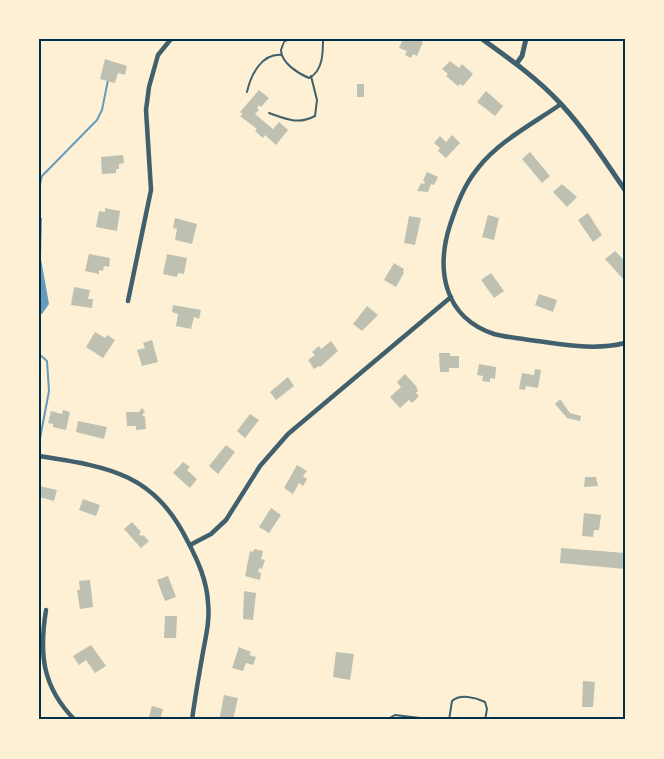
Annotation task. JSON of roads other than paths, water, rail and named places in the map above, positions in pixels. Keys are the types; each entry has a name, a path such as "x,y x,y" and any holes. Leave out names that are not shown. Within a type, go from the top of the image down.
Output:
{"street":[{"path":"128,301 151,190 146,110 149,87 158,55 171,39"},
{"path":"482,39 517,63 561,104 585,133 625,190"},
{"path":"517,63 522,56 526,39"},
{"path":"561,104 494,151 478,167 466,185 456,207 443,252 443,275 451,297 468,319 493,333 591,347 625,343"},
{"path":"190,544 211,534 226,520 260,466 288,434 451,297"},
{"path":"39,456 95,465 127,476 146,488 165,505 178,523 190,544 205,584 208,603 208,621 192,720"},
{"path":"46,610 42,637 45,672 55,695 75,720"}],"lane":[{"path":"289,39 285,41 281,50 284,60 309,78 315,75 319,67 323,39"},
{"path":"247,92 250,79 265,59 274,54 282,55"},
{"path":"269,113 298,122 315,116 317,100 311,76"},
{"path":"449,720 452,701 457,697 485,702 486,720"},
{"path":"386,720 395,715 437,720"}],"water":[{"path":"39,218 42,218 41,259 49,304 42,314 39,313"}],"waterway":[{"path":"39,188 42,176 97,120 102,110 108,80"},
{"path":"39,354 47,361 49,391 39,444"}]}
